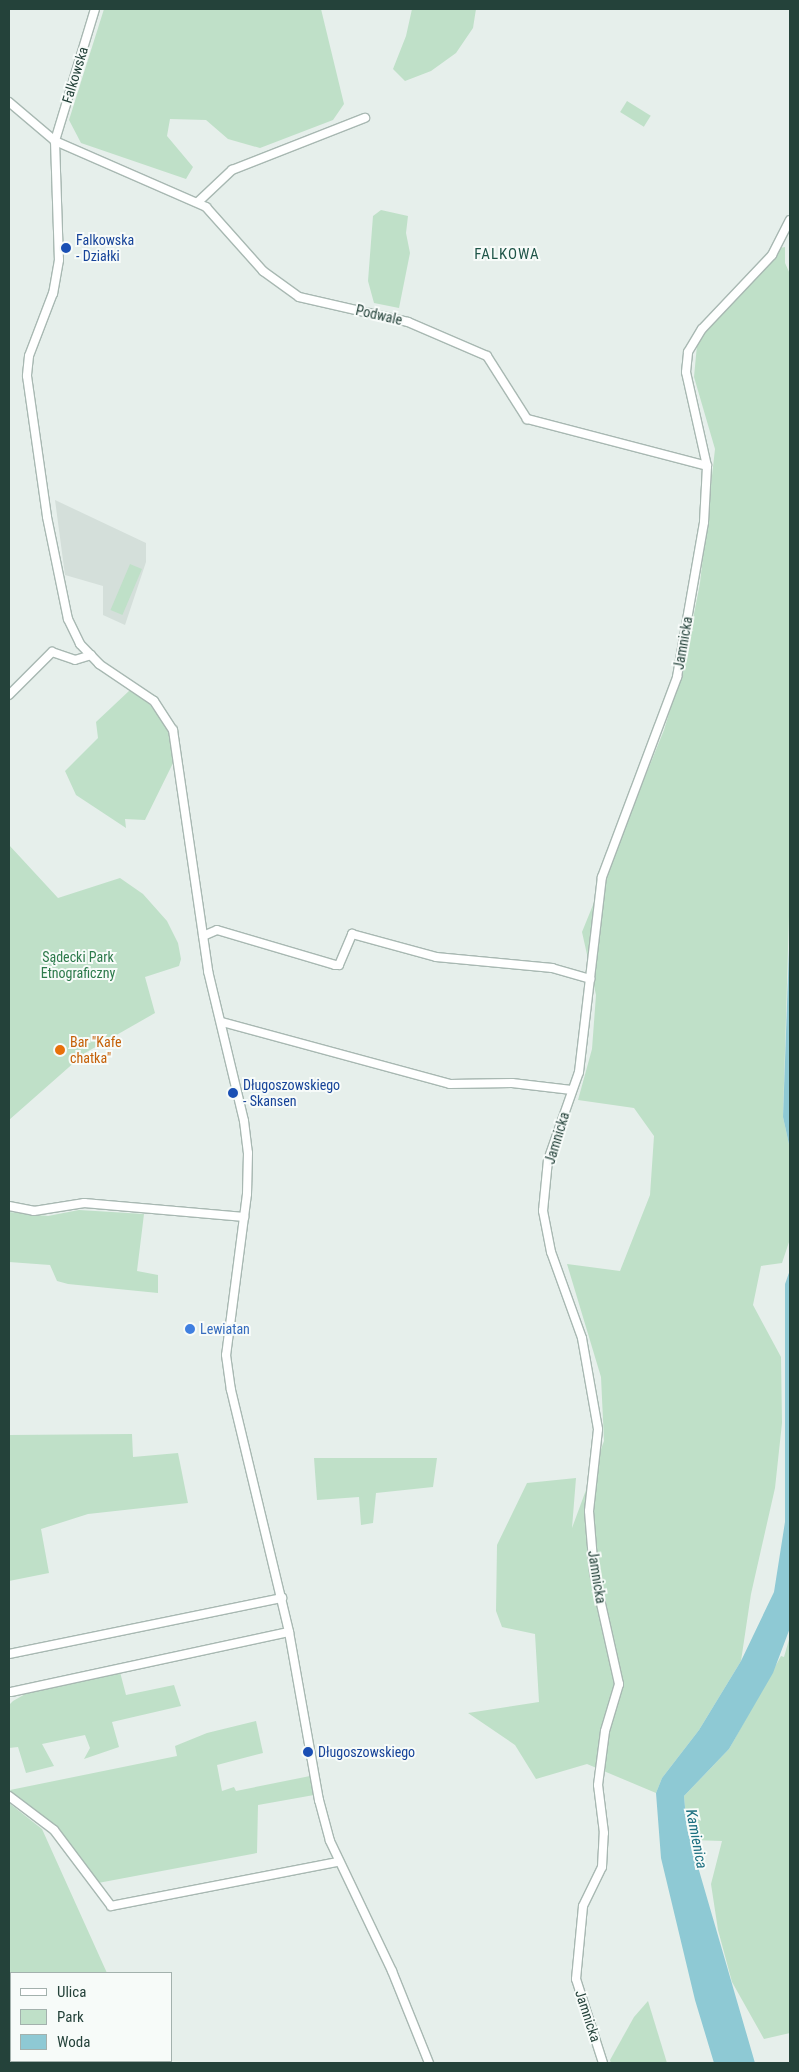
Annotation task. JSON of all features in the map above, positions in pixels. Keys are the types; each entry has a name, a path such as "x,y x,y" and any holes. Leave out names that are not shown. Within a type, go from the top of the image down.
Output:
{"street":[{"name":"Falkowska","path":"95,9 55,141 60,260 53,293 29,356 27,380 47,517 68,619 80,644 91,655 154,701 173,730 202,936 247,1145 244,1217 226,1355 246,1457 282,1598 319,1800 338,1862 392,1971 429,2063"},
{"name":"Podwale","path":"9,102 55,141 140,180 198,202 206,207 263,271 299,297 408,322 487,356 527,419 707,466"},
{"path":"198,202 230,172 365,118"},
{"name":"Jamnicka","path":"603,2063 576,1979 583,1906 602,1867 604,1834 598,1784 605,1731 618,1684 594,1572 589,1512 598,1429 582,1338 551,1252 543,1211 548,1160 579,1072 602,877 677,676 704,522 707,466 686,372 688,352 702,329 772,255 790,220"},
{"path":"9,695 52,652 75,660 91,655"},
{"path":"202,936 217,930 339,965 352,934 436,956 552,968 590,980"},
{"path":"222,1022 450,1084 512,1083 572,1090"},
{"path":"9,1206 34,1211 84,1203 244,1217"},
{"path":"9,1654 282,1598"},
{"path":"11,1692 289,1632"},
{"path":"9,1796 54,1830 111,1906 338,1862"}],"shaded area":[{"path":"55,500 146,543 146,562 125,625 103,615 103,586 65,575"}],"green space":[{"path":"104,9 321,9 344,104 333,120 260,148 228,139 206,120 170,119 167,136 193,167 186,179 81,143 69,120"},
{"path":"412,9 476,9 473,28 456,53 431,71 405,81 393,69 406,36"},
{"path":"627,101 651,116 644,127 620,112"},
{"path":"381,210 408,216 406,233 410,253 399,308 374,303 368,281 373,216"},
{"path":"785,247 785,263 790,274 790,883 783,1117 790,1149 790,1239 782,1263 761,1266 753,1305 781,1357 782,1423 775,1488 751,1594 741,1661 699,1730 662,1778 656,1793 587,1764 536,1779 515,1745 468,1713 539,1702 535,1634 502,1627 496,1611 497,1545 527,1483 576,1478 572,1528 604,1441 601,1377 567,1264 620,1271 650,1195 654,1136 634,1108 578,1100 592,1049 596,995 582,932 664,730 685,660 700,583 715,449 694,377 697,345 709,325 780,248"},
{"path":"130,564 142,569 122,615 110,610"},
{"path":"130,690 147,701 166,725 173,744 174,761 145,820 125,819 126,828 76,795 65,771 98,738 96,722"},
{"name":"Sądecki Park Etnograficzny","path":"9,845 58,898 120,878 143,894 167,921 178,943 181,959 179,966 145,977 155,1013 85,1053 9,1120"},
{"path":"79,1210 144,1214 137,1271 158,1275 158,1293 68,1284 57,1281 50,1265 9,1262 9,1212 48,1216"},
{"path":"132,1434 133,1457 178,1453 188,1503 88,1514 41,1529 49,1573 9,1581 9,1435"},
{"path":"314,1458 437,1458 433,1487 376,1493 373,1523 361,1525 359,1497 317,1500"},
{"path":"790,1636 790,2033 764,2039 732,1982 718,1930 711,1884 722,1841 692,1840 687,1829 684,1796 729,1749 781,1656 784,1657"},
{"path":"120,1672 126,1695 174,1685 181,1706 112,1722 119,1747 84,1759 90,1748 85,1735 42,1744 54,1766 26,1773 18,1747 9,1748 9,1705 27,1693"},
{"path":"256,1721 263,1753 217,1765 222,1791 234,1787 236,1791 310,1776 314,1795 258,1805 257,1853 98,1883 50,1822 17,1796 13,1796 10,1790 177,1756 175,1746 207,1733"},
{"path":"9,1803 42,1829 107,1972 10,1972 10,2062 139,2063 9,2063"},
{"path":"648,2001 667,2063 611,2063 610,2060 634,2017"}],"water":[{"path":"790,921 790,1149 783,1117"},
{"path":"790,1270 790,1628 773,1673 729,1749 684,1796 687,1829 755,2063 714,2063 695,2000 661,1858 656,1793 662,1778 699,1730 741,1661 774,1592 785,1522 785,1284"}],"place":[{"name":"Falkowska - Działki","path":"66,248"},
{"name":"Bar \"Kafe chatka\"","path":"60,1050"},
{"name":"Długoszowskiego - Skansen","path":"233,1093"},
{"name":"Lewiatan","path":"190,1329"},
{"name":"Długoszowskiego","path":"308,1752"}],"district":[{"name":"FALKOWA","path":"507,255"}],"water label":[{"name":"Kamienica","path":"696,1839"}]}
